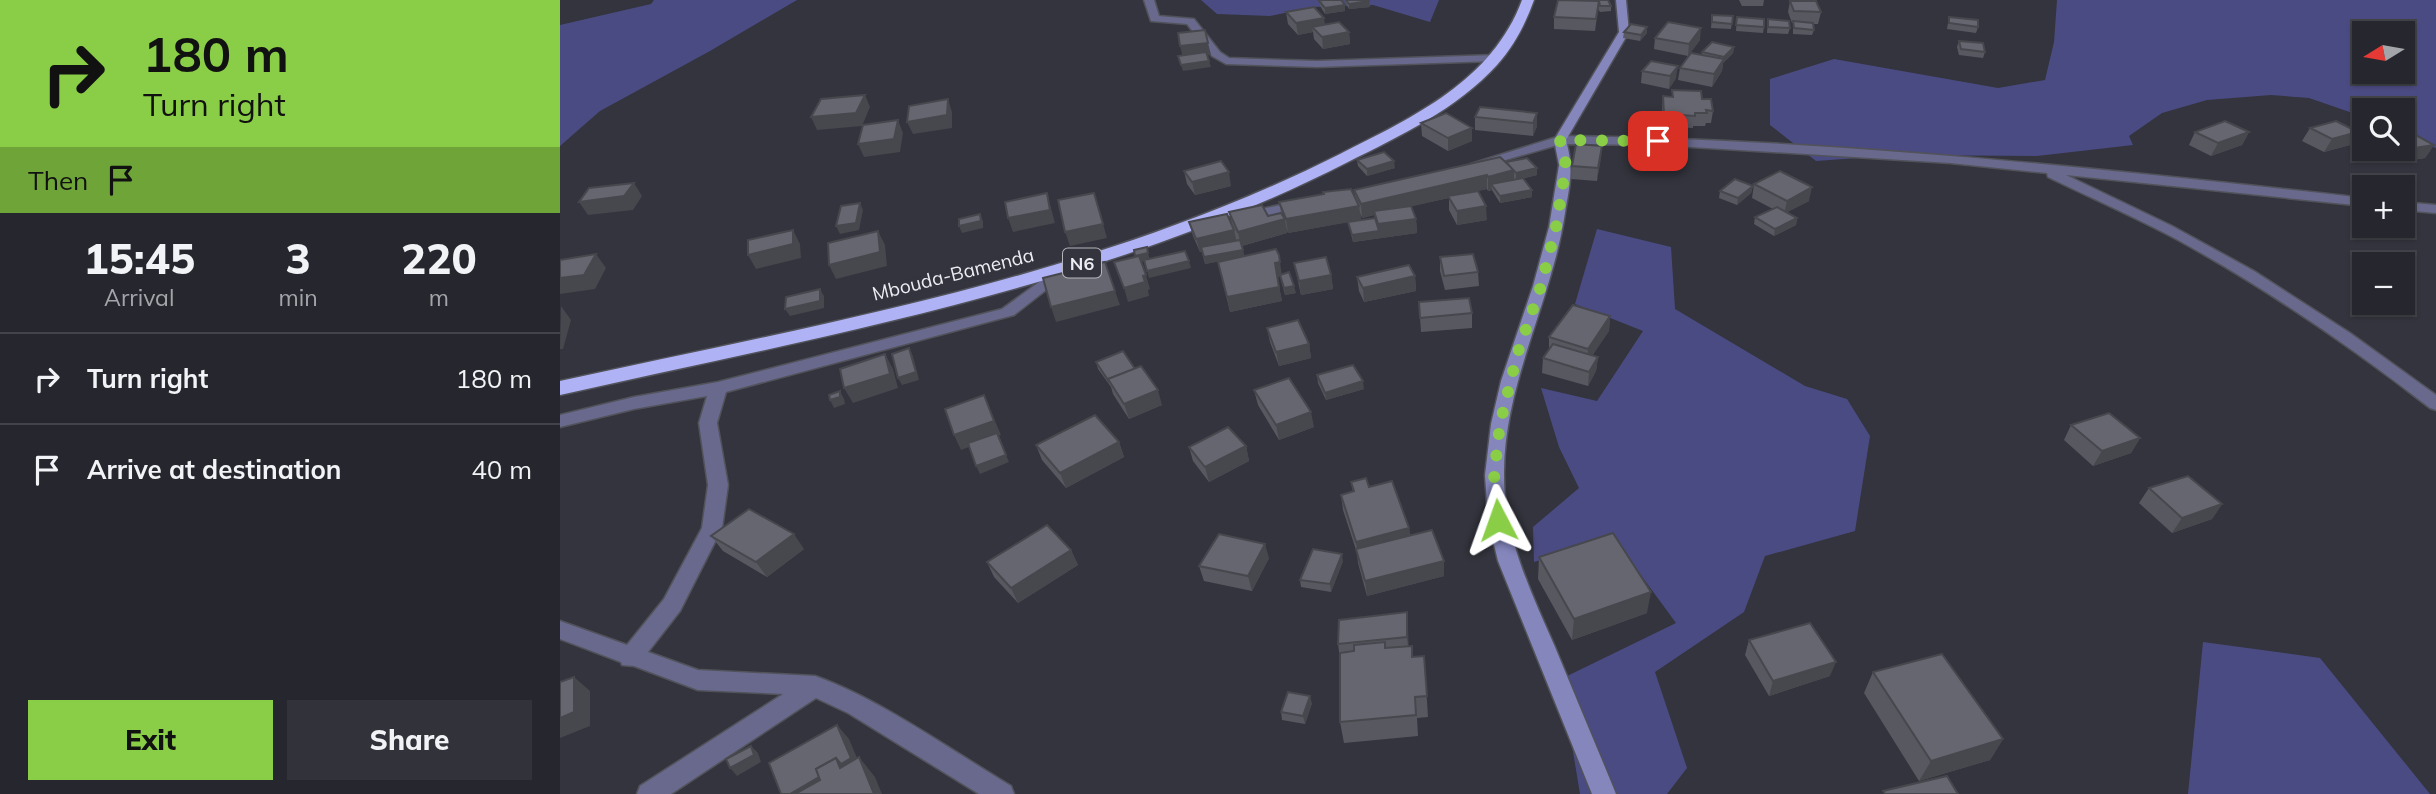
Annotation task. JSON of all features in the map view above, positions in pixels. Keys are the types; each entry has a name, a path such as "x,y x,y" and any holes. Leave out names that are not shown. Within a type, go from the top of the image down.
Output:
{"highway":[{"name":"Mbouda-Bamenda","path":"561,388 883,316 1065,268 1192,228 1345,160 1434,110 1471,82 1495,58 1514,32 1528,0"}],"street":[{"path":"1149,0 1154,19 1190,21 1216,54 1226,61 1317,64 1495,58"},
{"path":"1604,794 1508,561 1498,520 1494,475 1500,424 1510,381 1541,286 1556,227 1566,165 1560,140 1624,32 1624,11 1620,0"},
{"path":"1470,166 1560,140 1658,141 1830,151 2042,169 2352,201"},
{"path":"2042,169 2182,237 2228,264 2362,347 2436,404"},
{"path":"1192,228 1321,200"},
{"path":"2415,207 2436,209"},
{"path":"560,421 634,403 718,388 1008,312 1065,268"},
{"path":"630,658 672,605 712,528 718,485 708,423 718,388"},
{"path":"560,630 630,658 698,680 815,686 856,706 1002,794"},
{"path":"649,794 815,686"}],"shaded area":[{"path":"654,0 797,0 600,111 560,146 560,25 651,4"},
{"path":"1201,0 1439,0 1430,22 1373,5 1314,7 1270,16 1217,14"},
{"path":"2057,0 2436,0 2436,148 2415,139 2415,98 2352,98 2352,113 2309,98 2271,95 2207,100 2162,113 2129,136 2133,145 2037,156 1899,155 1816,161 1770,125 1770,79 1834,59 1998,88 2045,80 2054,42"},
{"path":"1597,229 1671,247 1675,309 1805,386 1847,399 1870,436 1855,531 1765,556 1744,612 1655,672 1687,768 1667,794 1580,794 1561,679 1676,623 1613,537 1534,562 1533,527 1579,488 1559,447 1541,388 1597,401 1643,331 1575,304"},
{"path":"2203,642 2320,658 2430,794 2188,794"}],"building":[{"path":"1341,0 1345,5 1325,8 1319,1"},
{"path":"1346,0 1369,0 1369,1 1349,4"},
{"path":"1558,0 1599,1 1596,19 1554,17"},
{"path":"1597,0 1608,0 1611,6 1600,6"},
{"path":"1790,1 1816,1 1821,12 1794,11"},
{"path":"1314,7 1324,18 1296,23 1286,12"},
{"path":"1712,15 1733,16 1732,24 1712,22"},
{"path":"1737,17 1764,19 1764,27 1736,25"},
{"path":"1949,17 1978,20 1978,27 1949,23"},
{"path":"1768,19 1789,21 1790,28 1768,27"},
{"path":"1793,21 1813,23 1814,30 1794,28"},
{"path":"1339,22 1349,32 1322,37 1312,27"},
{"path":"1668,22 1701,28 1689,44 1655,38"},
{"path":"1631,24 1647,27 1641,35 1624,32"},
{"path":"1205,30 1208,43 1180,46 1178,33"},
{"path":"1959,41 1983,43 1985,52 1961,49"},
{"path":"1712,42 1734,47 1724,57 1702,52"},
{"path":"1206,52 1209,61 1181,65 1178,56"},
{"path":"1691,53 1724,59 1714,74 1680,68"},
{"path":"1651,61 1678,66 1670,76 1642,71"},
{"path":"1672,90 1701,91 1702,99 1711,99 1713,111 1695,113 1695,116 1664,114 1663,96 1673,97"},
{"path":"865,95 856,113 811,117 821,99"},
{"path":"948,99 947,115 907,122 909,106"},
{"path":"1480,107 1537,113 1533,123 1475,117"},
{"path":"1446,113 1472,128 1448,138 1421,123"},
{"path":"898,120 894,139 858,144 863,125"},
{"path":"2225,121 2249,132 2218,143 2195,132"},
{"path":"2336,121 2352,129 2352,134 2332,139 2310,128"},
{"path":"2415,135 2434,145 2415,148"},
{"path":"1576,144 1602,146 1598,168 1572,166"},
{"path":"1384,152 1394,161 1367,169 1357,160"},
{"path":"1500,157 1514,170 1361,204 1354,190"},
{"path":"1527,158 1537,168 1516,173 1506,162"},
{"path":"1221,161 1229,172 1192,182 1184,171"},
{"path":"1780,171 1812,187 1787,201 1754,184"},
{"path":"1523,178 1532,190 1500,196 1491,184"},
{"path":"1735,179 1753,186 1738,198 1720,191"},
{"path":"634,183 624,196 579,202 589,188"},
{"path":"1351,189 1359,206 1286,219 1279,202 1324,194 1323,192"},
{"path":"1478,191 1486,206 1457,211 1448,196"},
{"path":"1047,193 1050,210 1008,218 1005,202"},
{"path":"1094,193 1103,224 1065,232 1058,200"},
{"path":"860,203 856,223 836,226 841,206"},
{"path":"1262,205 1268,216 1281,213 1285,219 1238,232 1229,212"},
{"path":"1411,206 1416,219 1378,224 1374,211"},
{"path":"1777,207 1797,218 1775,229 1755,217"},
{"path":"980,214 981,221 959,226 959,219"},
{"path":"1227,214 1234,230 1196,239 1189,222"},
{"path":"1375,218 1379,231 1352,235 1348,222"},
{"path":"793,230 793,244 748,255 748,240"},
{"path":"878,231 880,252 829,265 828,243"},
{"path":"1240,240 1243,250 1204,257 1201,247"},
{"path":"1147,247 1148,253 1135,256 1134,250"},
{"path":"1276,249 1280,262 1275,263 1279,287 1227,297 1218,262"},
{"path":"1185,251 1189,261 1147,271 1144,260"},
{"path":"596,254 584,275 560,278 560,260"},
{"path":"1473,254 1478,272 1444,276 1440,257"},
{"path":"1139,256 1146,275 1143,276 1145,282 1124,288 1114,262"},
{"path":"1326,257 1331,275 1299,281 1294,263"},
{"path":"1105,262 1115,291 1051,307 1043,278 1067,272 1066,269"},
{"path":"1409,265 1415,276 1363,288 1357,277"},
{"path":"1289,272 1294,286 1284,288 1280,275"},
{"path":"820,289 820,301 785,309 786,297"},
{"path":"1469,298 1472,313 1420,318 1419,302"},
{"path":"1573,305 1610,316 1588,349 1549,337"},
{"path":"1298,320 1309,344 1276,352 1267,328"},
{"path":"1553,344 1598,357 1589,372 1543,358"},
{"path":"909,348 916,372 898,378 892,354"},
{"path":"1123,351 1135,369 1108,380 1096,362"},
{"path":"885,354 890,374 844,388 840,369"},
{"path":"1353,365 1363,381 1325,393 1317,375"},
{"path":"1141,366 1158,390 1124,404 1108,379"},
{"path":"1289,378 1311,412 1276,425 1254,390"},
{"path":"840,391 840,397 830,400 829,395"},
{"path":"984,395 994,421 954,435 945,409"},
{"path":"2109,413 2140,438 2102,451 2071,425"},
{"path":"1095,415 1119,442 1060,473 1036,445"},
{"path":"1228,427 1246,446 1205,467 1189,447"},
{"path":"997,433 1006,455 976,466 968,443"},
{"path":"2188,476 2222,504 2182,518 2149,488"},
{"path":"1366,478 1369,487 1392,481 1409,528 1356,542 1341,495 1354,491 1351,482"},
{"path":"749,509 794,534 756,562 711,536"},
{"path":"1047,525 1071,550 1011,588 987,562"},
{"path":"1432,530 1444,561 1365,581 1356,549"},
{"path":"1613,533 1651,592 1574,619 1539,557"},
{"path":"1219,534 1265,544 1248,576 1199,566"},
{"path":"1313,549 1342,554 1330,584 1300,580"},
{"path":"1407,612 1407,637 1338,644 1339,620"},
{"path":"1810,623 1836,662 1773,681 1749,640"},
{"path":"1385,642 1385,648 1412,646 1412,657 1424,656 1427,696 1415,697 1416,715 1340,722 1340,653 1354,651 1354,645"},
{"path":"1942,654 2003,739 1931,761 1873,672"},
{"path":"574,677 574,712 560,718 560,682"},
{"path":"1288,692 1310,696 1303,716 1281,712"},
{"path":"837,725 851,758 841,764 836,758 816,769 819,777 790,794 781,794 769,763"},
{"path":"751,746 754,755 730,768 726,759"},
{"path":"859,757 874,794 795,794 820,780 816,769 836,758 840,768"},
{"path":"1947,776 1958,794 1885,794 1883,791"}],"route":[{"path":"1498,520 1494,475 1500,424 1517,355 1541,286 1556,227 1566,165 1560,140 1658,141"}]}
